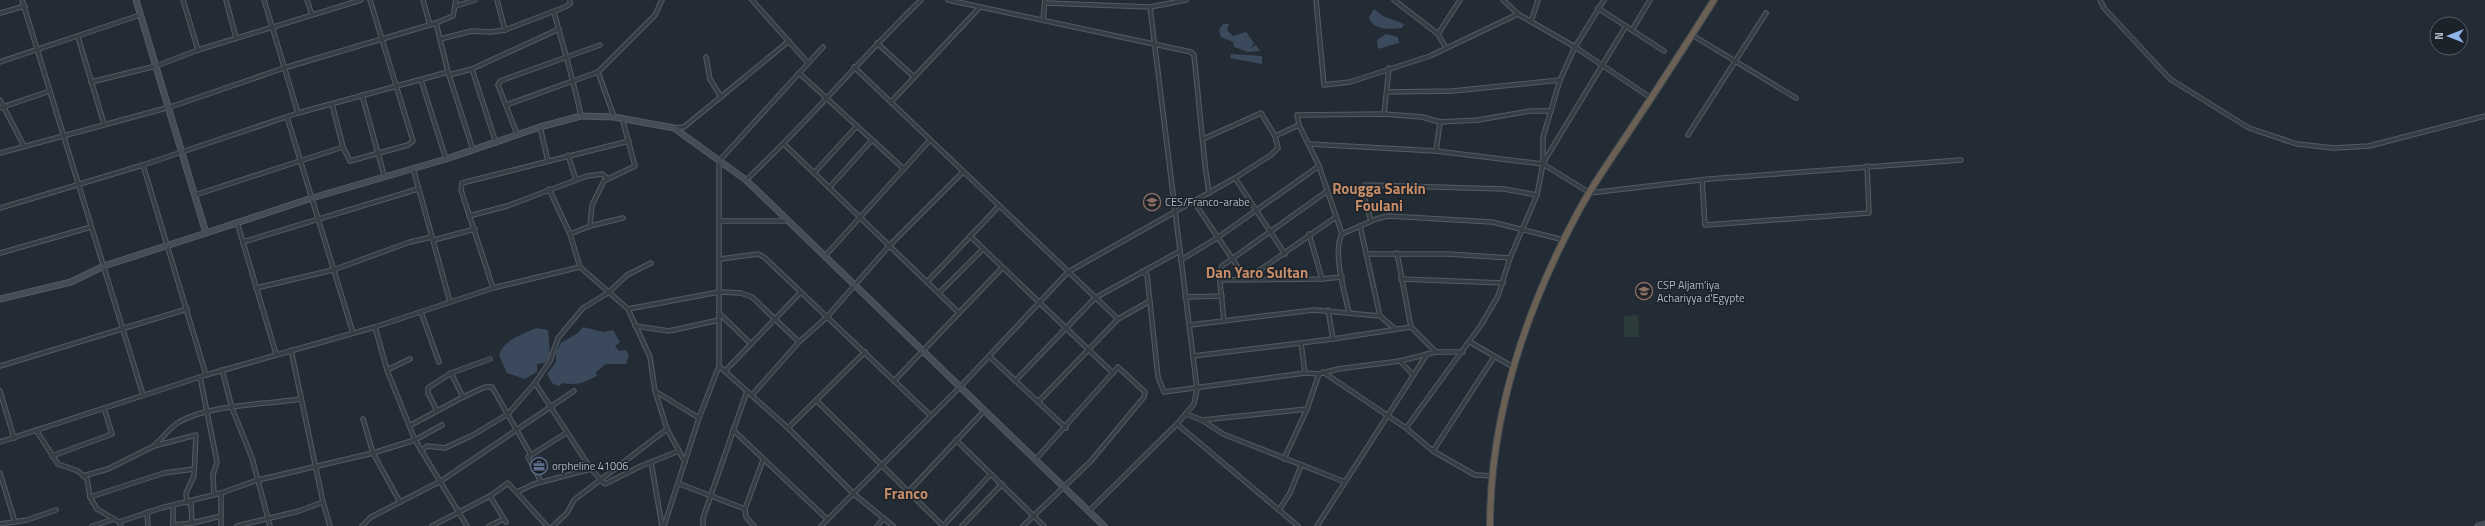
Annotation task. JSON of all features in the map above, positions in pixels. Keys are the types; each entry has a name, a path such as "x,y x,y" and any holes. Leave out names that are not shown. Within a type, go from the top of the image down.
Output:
{"highway":[{"path":"1490,526 1493,476 1499,431 1513,367 1532,309 1564,240 1590,193 1714,0"}],"street":[{"path":"22,0 39,50 78,185 124,329 143,395"},
{"path":"136,0 170,107 181,152 206,233"},
{"path":"183,0 198,50"},
{"path":"226,0 236,38"},
{"path":"264,0 298,113"},
{"path":"308,0 312,15"},
{"path":"92,82 156,66 198,50 361,0"},
{"path":"332,104 343,147 350,161 413,141 370,0"},
{"path":"423,0 430,25"},
{"path":"0,153 170,107 284,68 436,23 453,16 456,0"},
{"path":"456,6 475,0"},
{"path":"497,0 505,30"},
{"path":"440,39 472,31 491,32 505,30 568,6 570,0"},
{"path":"506,105 598,72 655,15 662,0"},
{"path":"752,0 808,63"},
{"path":"746,180 784,144 877,43 922,0"},
{"path":"948,0 960,1 980,7 1192,52 1194,55 1203,139 1204,165 1210,193"},
{"path":"1043,20 1045,2 1150,7 1186,0"},
{"path":"1316,0 1324,85 1350,82 1389,68 1430,56 1518,14"},
{"path":"1394,0 1438,34 1446,48"},
{"path":"1438,34 1460,0"},
{"path":"1503,0 1518,14 1575,47 1651,98"},
{"path":"1531,22 1538,0"},
{"path":"1406,428 1463,352 1491,310 1503,283 1510,258 1521,230 1538,195 1543,164 1542,144 1560,80 1575,47 1604,0"},
{"path":"1632,30 1650,0"},
{"path":"2100,0 2109,13 2170,79 2248,128 2296,144 2334,148 2369,146 2485,116"},
{"path":"0,13 25,6"},
{"path":"891,102 980,7"},
{"path":"1089,511 1186,414 1195,400 1198,389 1185,297 1150,7"},
{"path":"1598,8 1664,51"},
{"path":"554,12 566,58 574,80 581,116"},
{"path":"1688,135 1766,14"},
{"path":"0,62 140,15"},
{"path":"436,23 448,73 473,150"},
{"path":"1543,164 1563,128 1604,66 1626,26"},
{"path":"0,208 143,165 298,113 395,85 472,68 559,29"},
{"path":"1692,35 1796,98"},
{"path":"78,37 104,124"},
{"path":"0,300 71,282 104,266 237,222 384,175 446,159 496,143 517,134 581,116 614,117 674,128 684,127 789,41"},
{"path":"877,43 914,77"},
{"path":"517,134 498,85 500,81 600,45"},
{"path":"663,526 680,484 685,462 699,418 719,366 719,161 823,47"},
{"path":"706,57 710,79 721,96"},
{"path":"854,67 1118,319"},
{"path":"472,68 496,143"},
{"path":"1384,114 1389,68"},
{"path":"598,72 614,117"},
{"path":"799,73 904,169"},
{"path":"421,80 446,159"},
{"path":"1387,92 1453,91 1560,80"},
{"path":"2,107 50,91"},
{"path":"362,95 384,175"},
{"path":"0,100 2,107 24,146"},
{"path":"1349,313 1342,276 1339,244 1342,234 1326,192 1319,166 1310,144 1299,125 1297,116 1384,114 1422,117 1440,122 1478,120 1530,111 1551,111"},
{"path":"821,526 960,386 1068,272 1210,193 1277,149 1275,136 1262,113 1203,139"},
{"path":"287,117 332,270 354,333"},
{"path":"590,226 592,205 607,178 615,176 636,166 622,118"},
{"path":"1436,151 1440,122"},
{"path":"1275,136 1299,125"},
{"path":"814,173 857,126"},
{"path":"540,127 548,161"},
{"path":"674,128 746,180 1104,526"},
{"path":"829,188 872,140"},
{"path":"825,256 930,140"},
{"path":"493,288 475,229 469,216 461,190 462,183 568,155 629,141"},
{"path":"784,144 959,313"},
{"path":"1310,144 1436,151 1543,164 1590,193 1702,180 1867,166 1961,160"},
{"path":"195,195 343,147"},
{"path":"568,155 576,180"},
{"path":"143,165 206,375"},
{"path":"1181,260 1217,238 1319,166"},
{"path":"1702,180 1705,226 1869,213 1867,166"},
{"path":"413,168 450,302"},
{"path":"752,395 799,342 827,317 889,246 963,172"},
{"path":"469,216 507,206 548,189 597,174 602,174 607,178"},
{"path":"1235,178 1270,234 1285,254"},
{"path":"1371,221 1362,189 1365,185 1504,189 1538,195"},
{"path":"243,242 418,189"},
{"path":"548,189 570,234 580,267 628,309 650,357 655,392 667,429 685,462"},
{"path":"1224,321 1219,273 1222,266 1270,234 1326,192"},
{"path":"1194,202 1246,279"},
{"path":"927,282 999,206"},
{"path":"1342,234 1371,221 1388,216 1492,222 1564,240"},
{"path":"1246,279 1285,254 1309,234 1336,217"},
{"path":"570,234 590,226 622,218"},
{"path":"720,221 789,221"},
{"path":"237,222 276,354"},
{"path":"1360,226 1380,316"},
{"path":"0,253 91,227"},
{"path":"256,288 332,270 410,242 475,229"},
{"path":"1309,234 1322,279"},
{"path":"970,236 1064,329 1113,373"},
{"path":"938,293 983,249"},
{"path":"1016,380 1095,298 1180,251"},
{"path":"1397,253 1411,327 1436,352"},
{"path":"1366,254 1448,254 1510,258"},
{"path":"720,259 762,255 800,293 930,415"},
{"path":"421,451 427,446 445,448 473,435 508,414 535,383 550,361 558,338 583,308 608,293 627,275 651,263"},
{"path":"0,442 222,370 375,327 493,288 580,267"},
{"path":"894,381 1002,268"},
{"path":"1142,272 1147,275 1159,383 1164,392 1198,389 1305,373 1321,373 1400,361 1436,352 1463,352"},
{"path":"1220,280 1322,279 1342,276"},
{"path":"1402,279 1503,283"},
{"path":"628,309 719,292 748,294 799,342"},
{"path":"726,370 800,293"},
{"path":"1185,297 1222,296"},
{"path":"1038,402 1118,319 1150,301"},
{"path":"0,366 187,309"},
{"path":"1190,325 1314,310 1328,310 1380,316 1396,329"},
{"path":"1328,310 1333,339"},
{"path":"420,312 439,362"},
{"path":"719,313 751,344"},
{"path":"635,326 669,331 719,320"},
{"path":"375,327 387,370 415,440 460,512 467,526"},
{"path":"1193,356 1333,339 1411,327"},
{"path":"1470,342 1513,367"},
{"path":"1301,343 1305,373"},
{"path":"291,350 300,399 316,465 323,502 330,526"},
{"path":"788,428 864,352"},
{"path":"1317,526 1412,374 1427,354"},
{"path":"989,356 1066,428"},
{"path":"1433,451 1494,357"},
{"path":"387,370 410,359"},
{"path":"437,411 427,390 451,374 490,359"},
{"path":"1400,361 1412,374"},
{"path":"719,366 726,370 788,428 854,494 893,526"},
{"path":"1023,526 1091,461 1145,396 1144,390 1118,367 1066,428 1036,459"},
{"path":"222,370 232,408 252,458 270,526"},
{"path":"1284,459 1307,409 1321,373"},
{"path":"1321,373 1406,428 1433,451 1475,475 1493,476"},
{"path":"451,374 463,397"},
{"path":"200,377 217,462 213,475 214,495"},
{"path":"535,383 566,433 591,469 605,484 651,462 679,451"},
{"path":"410,425 463,397 485,387 492,387 531,455"},
{"path":"0,391 14,438"},
{"path":"362,526 365,521 441,481 574,391"},
{"path":"703,526 703,518 747,391"},
{"path":"655,392 699,418"},
{"path":"154,446 178,423 208,412 300,399"},
{"path":"816,400 943,526 992,474"},
{"path":"52,456 112,434 104,408"},
{"path":"1202,420 1307,409"},
{"path":"909,491 985,410"},
{"path":"1186,414 1202,420 1223,434 1344,482"},
{"path":"363,419 373,453 400,502"},
{"path":"1177,424 1298,526"},
{"path":"119,522 147,512 191,502 221,493 258,480 316,465 345,461 373,453 415,440 442,425"},
{"path":"553,526 567,512 574,500 602,481 667,429"},
{"path":"36,430 58,464 78,471 87,479 90,497 97,509 114,518 121,526"},
{"path":"733,430 827,519"},
{"path":"541,482 528,457 566,433"},
{"path":"83,476 108,469 154,446 196,435 194,476 186,493 187,503"},
{"path":"956,440 1044,526"},
{"path":"754,526 746,517 744,509 763,460"},
{"path":"651,462 663,526"},
{"path":"1279,510 1290,493 1301,466"},
{"path":"90,497 164,473 194,469"},
{"path":"517,492 541,482 591,469"},
{"path":"0,473 15,522"},
{"path":"432,526 490,496 508,483 547,526"},
{"path":"680,484 744,509"},
{"path":"962,526 1002,484"},
{"path":"221,493 221,526"},
{"path":"489,526 505,520 490,496"},
{"path":"191,502 192,523"},
{"path":"237,526 268,517 299,511 323,502"},
{"path":"173,506 173,526 221,516"},
{"path":"0,524 15,522 56,510"},
{"path":"147,512 148,526"},
{"path":"92,526 114,518"},
{"path":"877,526 884,518"},
{"path":"365,521 368,526"},
{"path":"2478,526 2485,524"}],"shaded area":[{"path":"1638,315 1639,337 1624,337 1624,316"}],"water":[{"path":"1374,9 1383,16 1404,24 1402,28 1382,28 1374,25 1369,17"},
{"path":"1223,24 1229,24 1227,30 1233,36 1246,32 1254,43 1251,48 1256,45 1260,51 1248,52 1234,47 1233,42 1221,37 1219,30"},
{"path":"1386,34 1398,37 1399,43 1378,49 1377,40"},
{"path":"1231,54 1262,56 1262,64 1230,58"},
{"path":"583,327 603,332 613,330 620,342 615,346 619,351 626,350 629,356 626,364 606,364 596,372 597,376 581,383 563,383 559,386 553,384 547,374 556,362 556,353 561,343 578,333"},
{"path":"536,328 548,330 550,357 544,363 537,364 537,372 525,379 507,373 499,355 505,345 519,335"}],"place":[{"name":"CES/Franco-arabe","path":"1152,202"},
{"name":"CSP Aljam'iya Achariyya d'Egypte","path":"1644,291"},
{"name":"orpheline 41006","path":"539,466"}],"district":[{"name":"Rougga Sarkin Foulani","path":"1379,198"},
{"name":"Dan Yaro Sultan","path":"1257,273"},
{"name":"Franco","path":"906,494"}]}
